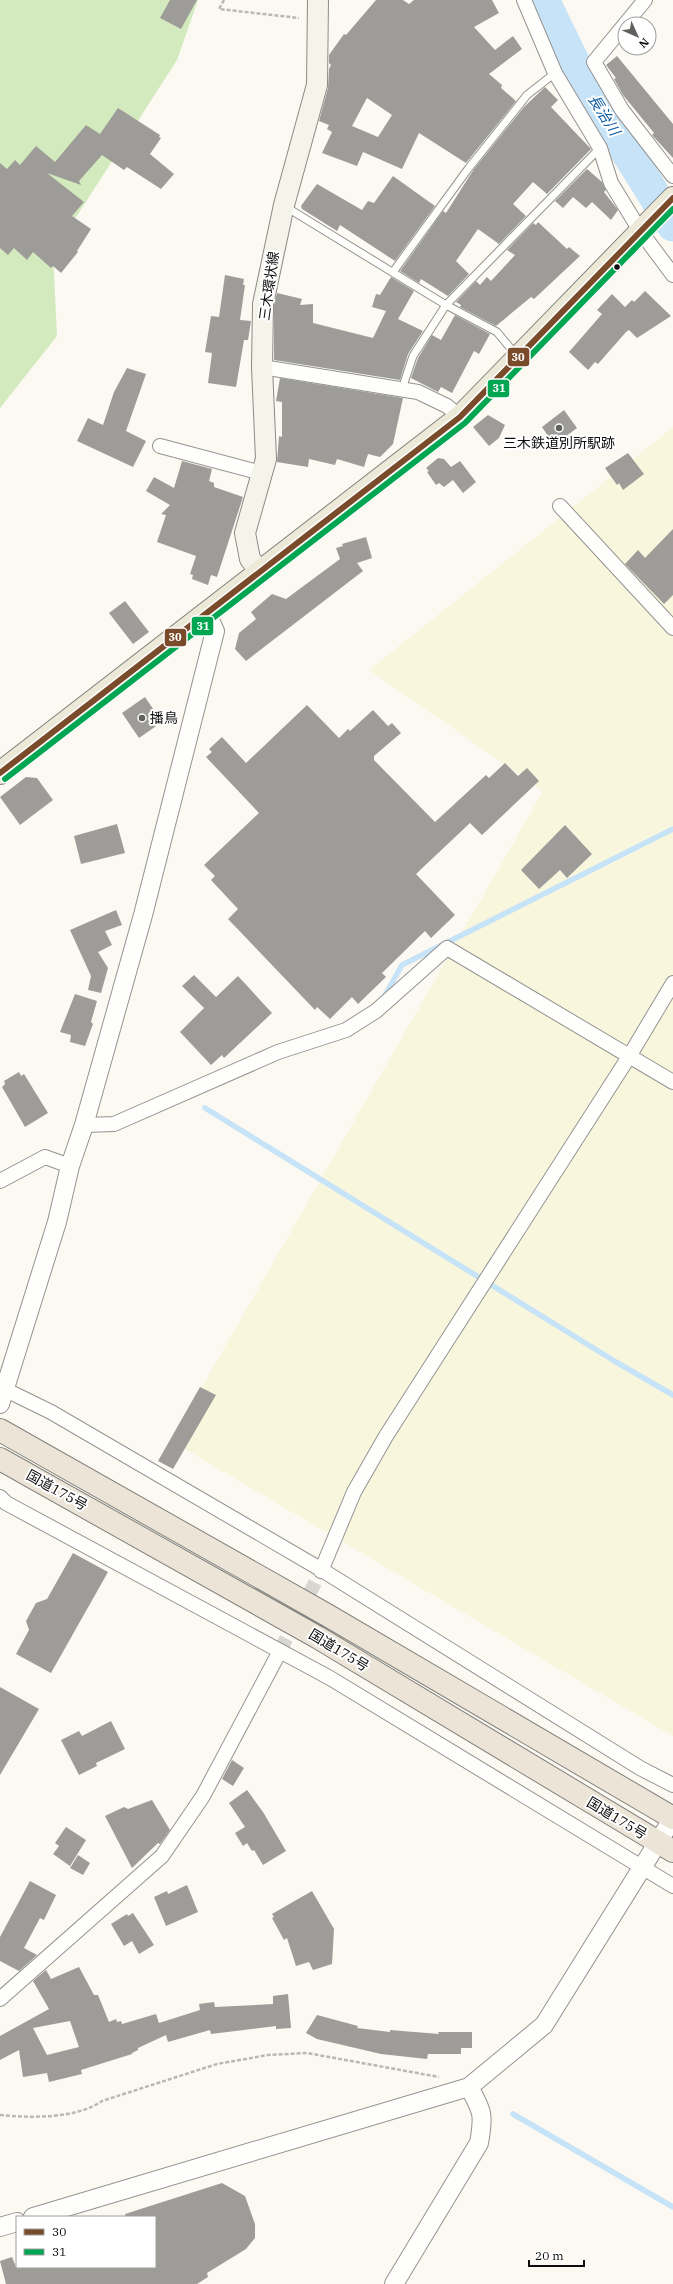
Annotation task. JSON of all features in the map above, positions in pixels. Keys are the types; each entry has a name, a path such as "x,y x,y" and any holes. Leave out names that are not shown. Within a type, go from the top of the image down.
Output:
{"highway":[{"name":"国道175号","path":"8,1434 320,1611 673,1818"},
{"name":"国道175号","path":"4,1461 317,1637 665,1847"}],"main road":[{"name":"三木環状線","path":"260,571 250,559 245,533 266,459 262,366 263,304 284,205 317,85 318,0"},
{"path":"0,773 206,612 460,417 673,198"}],"street":[{"path":"524,0 555,73 600,148 611,183 641,232 673,275"},
{"path":"645,0 594,62 622,110 673,176"},
{"path":"262,366 418,392 447,406 460,417"},
{"path":"160,446 262,472"},
{"path":"560,506 673,628"},
{"path":"206,612 215,631 143,915 84,1126 70,1166 57,1222 3,1397 51,1412 322,1570 640,1768 673,1785"},
{"path":"84,1126 114,1124 278,1052 346,1030 376,1011 448,948 673,1082"},
{"path":"322,1570 354,1492 386,1436 630,1055 673,984"},
{"path":"0,1181 45,1157 70,1166"},
{"path":"0,1497 6,1503 330,1678 673,1886"},
{"path":"0,1999 162,1856 203,1796 280,1651"},
{"path":"36,2216 469,2087 544,2024 643,1868 665,1847 673,1818"},
{"path":"394,2284 479,2143 484,2120 479,2105 469,2087"},
{"path":"0,2227 16,2222"}],"lane":[{"path":"392,272 468,169 527,95 555,73"},
{"path":"402,389 413,356 446,305 600,148"},
{"path":"284,205 446,305 497,332 519,358"}],"path":[{"path":"224,0 220,9 317,21"},
{"path":"0,2115 47,2118 94,2107 102,2101 216,2064 276,2055 307,2053 435,2076 469,2087"}],"green space":[{"path":"0,0 198,0 177,60 53,253 57,336 0,408"},
{"path":"673,427 673,1736 171,1441 543,791 369,670"}],"building":[{"path":"170,0 197,0 181,29 160,18"},
{"path":"376,0 403,0 409,4 414,0 492,0 499,13 474,27 495,50 513,36 522,49 489,74 502,85 501,88 516,101 466,163 419,133 402,169 363,152 357,166 322,153 332,132 327,129 329,125 319,121 328,88 329,69 331,65 329,63 329,55 344,34 346,35","holes":["367,98 392,115 378,137 352,126"]},
{"path":"617,56 673,124 673,158 652,135 654,133 623,95 614,79 616,78 606,65"},
{"path":"545,87 558,100 551,107 591,149 547,194 533,182 513,204 526,216 499,244 478,229 456,261 469,274 448,296 421,279 419,283 400,271 443,211 446,213 474,169 524,107"},
{"path":"118,108 160,135 159,137 161,138 150,154 174,174 161,189 127,167 124,170 102,155 79,181 81,185 47,173 84,202 72,216 91,229 77,251 78,252 61,273 53,266 51,268 33,252 27,260 14,248 8,255 0,248 0,163 7,169 15,160 20,165 36,146 55,162 86,125 100,134"},
{"path":"587,169 602,182 606,190 604,192 618,210 611,220 592,202 586,208 573,197 563,208 555,201"},
{"path":"393,176 435,206 395,261 340,225 337,231 302,209 301,206 317,184 362,210 368,201 374,203"},
{"path":"538,222 567,249 569,247 580,256 534,299 531,297 496,326 460,307 461,305 456,302 476,281 480,285 487,277 491,281 515,255 507,250 533,223 536,225"},
{"path":"225,275 244,279 243,285 245,285 240,320 251,321 248,340 244,340 236,387 208,383 212,353 205,352 211,316 219,317"},
{"path":"391,277 414,291 398,319 423,331 408,354 400,380 274,360 274,305 277,293 302,299 300,305 313,304 313,323 373,338 386,311 372,307 376,294 380,295"},
{"path":"645,291 671,316 637,338 629,330 598,364 595,362 588,370 569,352 602,314 597,310 612,294 625,307 632,300 634,302"},
{"path":"455,315 490,334 479,354 474,351 452,393 441,387 438,392 411,378 418,358 432,335 441,340"},
{"path":"127,368 146,374 126,431 146,441 133,467 77,441 88,418 103,425 114,392"},
{"path":"280,378 403,398 393,444 380,457 368,454 364,467 337,459 335,465 309,459 308,467 277,462 279,436 282,437 282,402 276,401"},
{"name":"三木鉄道別所駅跡","path":"564,410 577,428 554,445 542,427"},
{"path":"488,415 505,425 499,438 489,446 473,427"},
{"path":"628,453 644,474 623,490 619,483 617,485 605,468"},
{"path":"438,458 444,459 451,467 460,461 476,482 463,493 453,480 444,487 439,483 436,485 426,468"},
{"path":"182,461 212,469 209,481 214,483 214,487 243,497 217,577 211,575 208,585 192,579 193,575 190,574 196,556 157,542 166,515 161,514 170,505 146,491 154,477 174,488"},
{"path":"673,529 673,595 664,604 625,564 638,550 645,558"},
{"path":"366,537 372,558 357,563 363,571 246,661 235,649 239,633 256,619 251,612 272,594 286,599 340,559 336,548 343,546 342,544"},
{"path":"125,601 149,632 133,644 109,613"},
{"name":"播鳥","path":"145,697 162,722 139,738 122,713"},
{"path":"307,705 339,738 348,729 350,731 373,710 388,726 392,723 401,733 374,756 374,760 435,822 486,775 489,778 505,763 518,776 527,768 539,781 482,835 470,823 416,874 455,915 431,938 425,931 382,973 386,977 358,1004 352,997 330,1019 317,1007 315,1010 228,919 238,909 211,880 215,876 204,865 259,813 206,757 212,752 209,749 222,737 246,763"},
{"path":"26,777 37,778 53,800 20,825 0,797"},
{"path":"117,824 125,853 81,864 74,836"},
{"path":"565,825 592,854 567,878 560,870 539,889 521,870"},
{"path":"116,910 122,925 105,931 112,945 98,952 108,968 101,993 88,990 91,976 70,930"},
{"path":"194,975 216,997 238,976 272,1013 224,1058 222,1055 211,1065 180,1032 204,1008 182,986"},
{"path":"75,994 97,1001 91,1022 93,1024 85,1046 70,1042 71,1035 60,1032"},
{"path":"19,1072 21,1076 24,1074 48,1113 25,1127 2,1087 5,1084 4,1081"},
{"path":"200,1387 216,1395 173,1469 158,1461"},
{"path":"73,1553 108,1572 51,1673 16,1654 29,1630 26,1621 36,1603 47,1599"},
{"path":"0,1687 39,1709 0,1775"},
{"path":"111,1721 125,1749 96,1763 97,1766 79,1775 61,1740 79,1731 82,1736"},
{"path":"232,1760 244,1768 233,1786 222,1779"},
{"path":"247,1790 263,1812 286,1851 263,1865 254,1850 252,1851 247,1843 243,1846 235,1833 245,1827 229,1803"},
{"path":"152,1800 170,1830 160,1844 158,1843 132,1868 105,1816 124,1807 128,1809"},
{"path":"66,1827 86,1840 70,1866 53,1854 59,1846 55,1843"},
{"path":"78,1855 90,1863 83,1875 70,1868"},
{"path":"30,1881 56,1895 44,1920 40,1918 24,1948 37,1955 19,1971 0,1961 0,1937"},
{"path":"187,1885 198,1912 166,1926 154,1897 167,1891 168,1894"},
{"path":"312,1891 334,1929 332,1964 313,1970 309,1962 296,1966 287,1938 284,1940 272,1918 274,1917 272,1914"},
{"path":"133,1913 154,1945 139,1954 132,1941 124,1946 111,1924 127,1914 128,1916"},
{"path":"79,1967 94,1995 98,1995 109,2022 116,2019 117,2022 121,2021 122,2024 156,2014 159,2023 200,2010 199,2004 214,2002 215,2007 273,2004 273,1996 288,1994 291,2028 276,2029 276,2026 211,2034 210,2030 168,2042 166,2035 138,2048 138,2050 132,2054 81,2070 82,2074 49,2082 47,2073 23,2077 19,2050 0,2060 0,2036 49,2009 33,1981 46,1970 51,1979","holes":["70,2021 79,2047 47,2055 33,2028"]},
{"path":"317,2015 358,2026 357,2028 390,2032 390,2030 439,2034 438,2032 472,2032 472,2048 461,2048 461,2054 428,2054 427,2059 381,2054 317,2039 306,2033"},
{"path":"222,2183 245,2196 255,2224 255,2238 246,2249 207,2273 208,2277 197,2284 6,2284 0,2261 12,2257 16,2268 156,2268 156,2216 126,2216 125,2214"}],"waterway":[{"name":"長治川","path":"543,0 582,80 673,225"},
{"path":"384,997 402,965 673,829"},
{"path":"205,1108 616,1362 673,1395"},
{"path":"513,2114 673,2207"}],"tunnel":[{"path":"280,1651 321,1571"}],"transit line":[{"name":"30","path":"0,773 460,417 673,198"},
{"name":"31","path":"5,779 465,423 673,209"}],"place":[{"name":"三木鉄道別所駅跡","path":"559,428"},
{"name":"播鳥","path":"142,718"}]}
